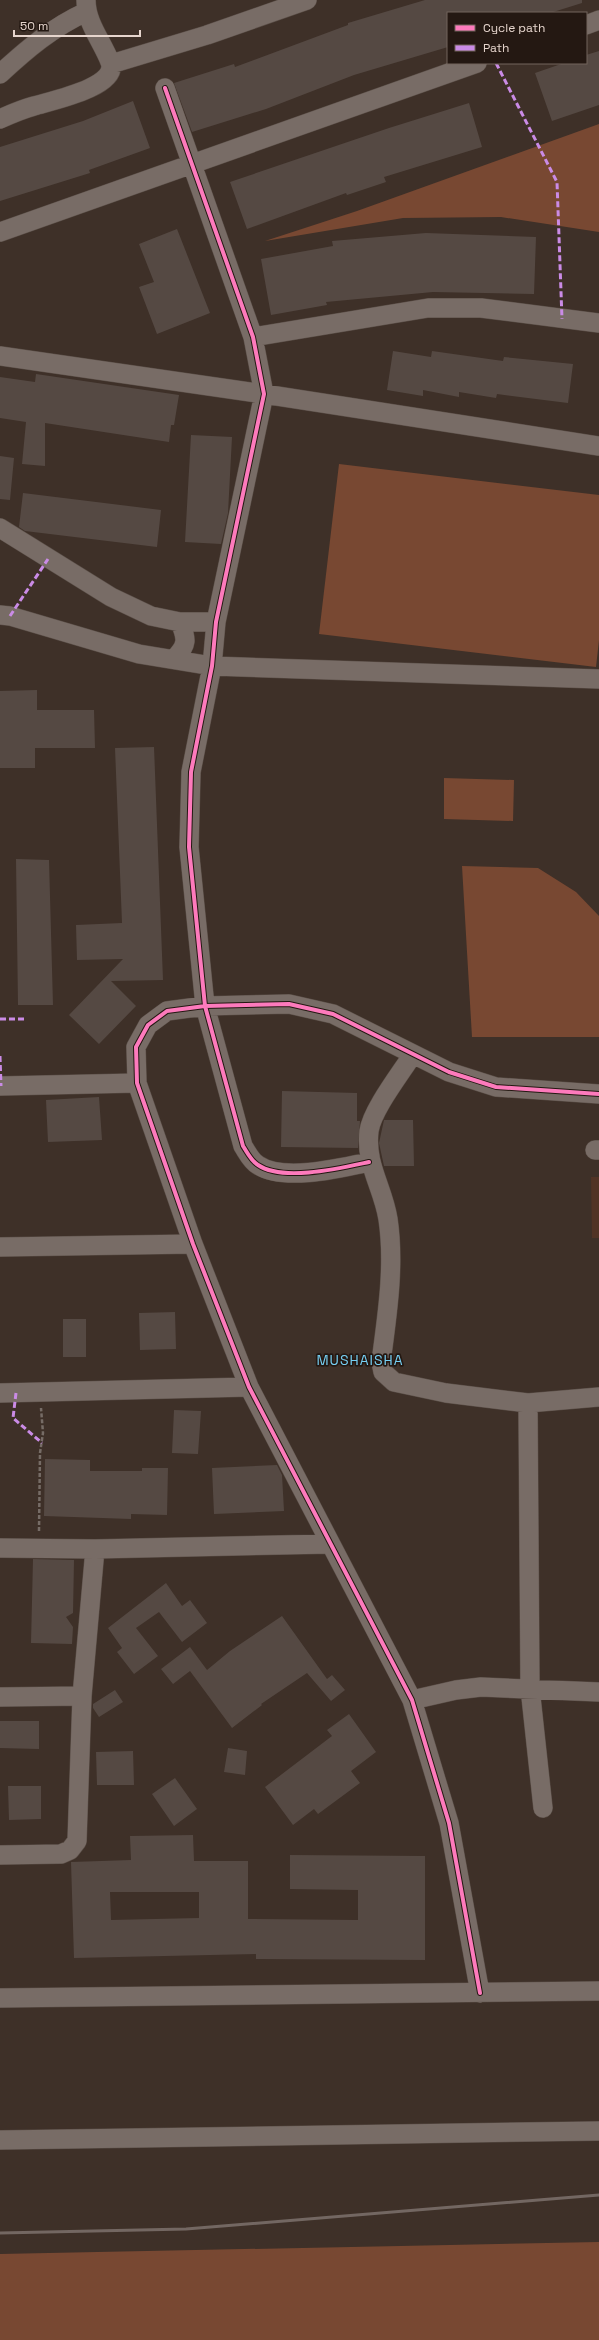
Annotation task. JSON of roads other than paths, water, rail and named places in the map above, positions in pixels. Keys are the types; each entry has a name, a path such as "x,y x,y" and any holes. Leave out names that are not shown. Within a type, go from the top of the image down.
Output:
{"street":[{"path":"111,64 207,35 308,0"},
{"path":"0,74 33,44 86,6 111,64 109,74 100,83 82,92 0,119"},
{"path":"587,25 599,20"},
{"path":"0,232 473,64"},
{"path":"165,88 254,337 264,394 216,622 212,666 191,772 189,848 205,1006 244,1146 257,1165 280,1173 336,1169 369,1162"},
{"path":"254,337 428,308 481,308 599,323"},
{"path":"0,356 264,394 599,446"},
{"path":"0,528 111,597 151,616 180,622 216,622"},
{"path":"0,615 10,616 139,654 212,666 599,679"},
{"path":"174,659 184,650 186,637 180,622"},
{"path":"480,1993 449,1823 412,1700 249,1387 193,1244 137,1083 136,1047 148,1025 167,1011 205,1006 289,1004 333,1014 449,1072 496,1087 599,1094"},
{"path":"413,1054 390,1089 369,1130 369,1162 380,1188 388,1220 389,1263 381,1362 383,1372 388,1378 402,1385 446,1393 528,1403 599,1396"},
{"path":"0,1086 137,1083"},
{"path":"0,1246 193,1244"},
{"path":"0,1393 249,1387"},
{"path":"528,1403 530,1688 543,1808"},
{"path":"0,1548 39,1547 95,1549 330,1544"},
{"path":"0,1855 61,1854 70,1850 77,1841 82,1696 95,1549"},
{"path":"412,1700 456,1690 481,1687 599,1692"},
{"path":"0,1698 82,1696"},
{"path":"0,1998 599,1991"},
{"path":"0,2140 599,2131"}],"railway":[{"path":"0,2233 186,2229 599,2195"}],"district":[{"name":"MUSHAISHA","path":"360,1360"}]}
